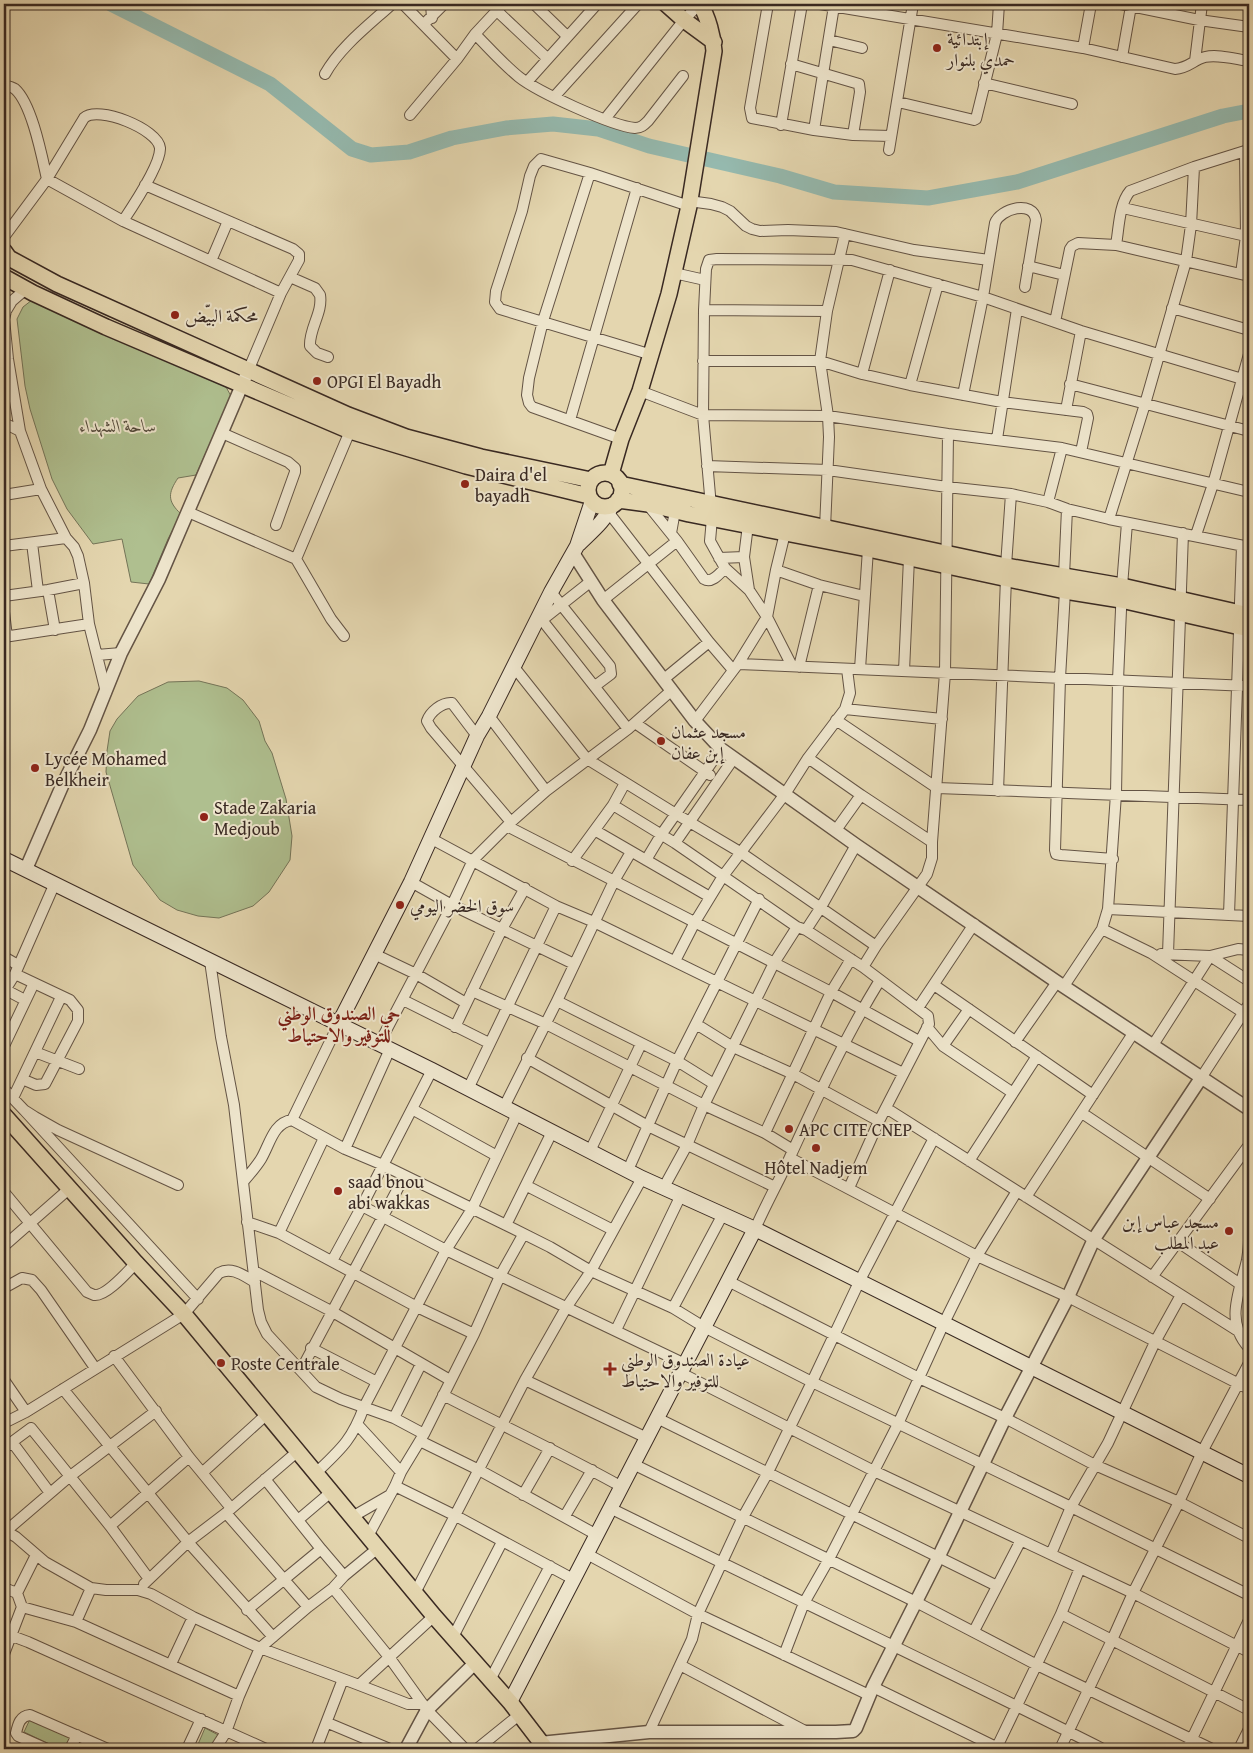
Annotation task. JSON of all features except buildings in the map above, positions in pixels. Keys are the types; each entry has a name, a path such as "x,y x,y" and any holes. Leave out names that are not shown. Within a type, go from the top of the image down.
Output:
{"main road":[{"path":"666,4 714,42"},
{"path":"575,550 595,529 622,492 616,479 621,439 652,354 674,273 689,201 714,51 714,42 700,4"},
{"path":"4,251 9,258 56,284 198,348 246,378 350,431 466,466 590,499 601,506 648,504 675,511 711,511 825,528 947,560 1065,584 1121,593 1244,621"},
{"path":"4,277 26,289 189,363 246,378 406,437 481,457 591,480"},
{"path":"189,363 198,348"},
{"path":"339,1024 411,882 477,736 490,716 540,618 551,592 575,550 590,499 588,485 591,480 600,474 748,525 909,558 947,560"},
{"path":"4,859 384,1046 642,1178 723,1214 860,1280 1249,1476"},
{"path":"4,1115 184,1314 434,1616 510,1702 543,1746"},
{"path":"510,1702 755,1229"}],"street":[{"path":"325,74 346,47 392,4"},
{"path":"403,4 428,21 457,59"},
{"path":"428,21 431,4"},
{"path":"428,21 444,4"},
{"path":"534,4 547,8 567,36"},
{"path":"527,82 597,4"},
{"path":"554,97 638,4"},
{"path":"604,119 684,20 700,4"},
{"path":"768,4 750,112 754,120 853,135 892,136"},
{"path":"781,124 802,4"},
{"path":"820,4 1084,48 1175,69 1189,67 1195,61 1212,56 1249,58"},
{"path":"889,150 913,4"},
{"path":"898,102 975,120 978,115 997,34 999,4"},
{"path":"1084,48 1091,4"},
{"path":"1195,61 1202,4"},
{"path":"1122,56 1126,5 1199,20 1249,27"},
{"path":"814,130 834,6"},
{"path":"410,115 457,59 475,34 500,7 547,58"},
{"path":"475,34 518,76 527,82 554,97 604,119 635,128 643,126 683,76"},
{"path":"829,40 862,48"},
{"path":"791,64 823,75 858,83 860,92 853,135"},
{"path":"984,83 1072,104"},
{"path":"4,85 16,90 25,103 36,134 47,179 124,221 281,293"},
{"path":"4,237 47,179 84,118 95,113 122,120 150,133 156,140 160,150 158,159 145,186 124,221"},
{"path":"1055,322 1070,249 1078,243 1116,245 1245,275 1247,151 1194,167 1130,191 1123,208 1116,245"},
{"path":"652,354 500,309 495,302 494,298 522,211 530,176 534,166 541,159 637,188 722,207 752,230 788,230 845,234 914,250 989,260"},
{"path":"1109,518 1145,404 1186,261 1191,225 1194,167"},
{"path":"590,173 544,321 529,378 527,388 528,401 532,407 621,439"},
{"path":"26,870 62,786 90,730 122,653 159,579 281,293 299,260 294,249 145,186"},
{"path":"570,420 637,188"},
{"path":"1123,208 1246,236"},
{"path":"963,395 997,217 1011,210 1028,209 1033,212 1036,220 1025,288"},
{"path":"211,261 228,221"},
{"path":"825,528 828,416 820,361 827,311 845,234"},
{"path":"796,667 748,590 726,568 710,541 711,511 703,415 705,280 709,260 717,258 852,260 983,297 1080,331 1246,380"},
{"path":"1028,266 1064,275"},
{"path":"862,374 890,270"},
{"path":"674,273 705,280"},
{"path":"290,277 315,288 320,295 320,309 310,335 310,346 317,353 328,357"},
{"path":"910,385 938,284"},
{"path":"26,289 12,301 6,311 4,320 8,359 20,430 40,489 66,538 74,547 78,556 84,583 89,624 106,692"},
{"path":"1172,308 1249,330"},
{"path":"997,440 1017,309"},
{"path":"704,310 827,311"},
{"path":"1066,410 1080,331"},
{"path":"1196,535 1246,380 1249,354"},
{"path":"703,361 820,361 862,374 910,385 1002,402 1083,412 1088,416 1081,452"},
{"path":"1070,384 1249,431"},
{"path":"640,391 703,415 828,416 948,434 1062,448 1249,492"},
{"path":"4,423 20,430"},
{"path":"296,559 350,431"},
{"path":"222,433 288,462 295,468 276,525"},
{"path":"863,967 931,866 945,673 948,434"},
{"path":"1048,502 1062,448"},
{"path":"707,466 828,470 1011,494 1127,522 1246,546 1244,621 1237,685 1229,915"},
{"path":"4,495 40,489"},
{"path":"998,791 1006,572 1011,494"},
{"path":"648,504 701,576 707,581 726,568"},
{"path":"613,506 648,563 709,642 735,667 860,669 1249,686"},
{"path":"1067,508 1054,844 1056,854 1113,859"},
{"path":"603,600 648,563 674,537 675,511"},
{"path":"188,512 296,559 331,619 344,636"},
{"path":"1015,1042 1102,929 1108,909 1113,859 1121,593 1127,522"},
{"path":"748,525 744,557 748,590"},
{"path":"695,721 735,667 766,617 785,532"},
{"path":"1168,954 1184,533"},
{"path":"4,546 66,538"},
{"path":"32,543 43,591 55,630"},
{"path":"860,669 868,549"},
{"path":"575,550 590,582 603,600 695,721 721,749 856,845 1060,984 1249,1109"},
{"path":"719,558 744,557"},
{"path":"904,671 909,558"},
{"path":"776,570 818,585 864,596"},
{"path":"590,582 540,618 595,686 631,726 718,781"},
{"path":"4,596 84,583"},
{"path":"796,667 818,585"},
{"path":"551,592 610,666 611,674 595,686"},
{"path":"4,612 6,637 89,624"},
{"path":"345,1149 402,1000 452,905 472,860 546,791 631,726 709,642"},
{"path":"97,655 122,653"},
{"path":"514,668 587,759 625,784 740,852 876,946"},
{"path":"676,962 695,922 723,876 785,794 808,758 845,709 850,693 847,669"},
{"path":"477,736 452,703 444,703 428,717 427,721 431,728 509,824 572,861 831,992 918,1041"},
{"path":"845,709 942,719"},
{"path":"490,716 546,791"},
{"path":"836,720 937,788 1249,800"},
{"path":"646,860 661,835 721,749"},
{"path":"675,843 734,758"},
{"path":"808,758 861,796 932,842"},
{"path":"572,861 596,831 625,784"},
{"path":"836,830 861,796"},
{"path":"613,805 675,843 863,967 928,1016 929,1024 918,1041 849,1188"},
{"path":"596,831 710,896"},
{"path":"430,838 556,906 594,922 904,1073"},
{"path":"664,1188 687,1145 714,1084 774,963 821,907 856,845"},
{"path":"504,1107 614,881 631,852"},
{"path":"411,882 452,905 574,964"},
{"path":"25,1000 4,989 16,969 55,883"},
{"path":"455,1027 502,929 525,888"},
{"path":"628,1170 677,1061 759,899"},
{"path":"468,1089 556,906"},
{"path":"1108,909 1249,916"},
{"path":"918,1008 974,924"},
{"path":"543,1746 649,1732 853,1731 858,1724 871,1691 895,1646 982,1465 1068,1297 1094,1240 1147,1157 1247,1009 1151,953 1102,929"},
{"path":"1151,953 1210,956 1238,949 1249,950"},
{"path":"374,954 416,974 466,1002"},
{"path":"1154,1045 1210,956"},
{"path":"1210,956 1249,981"},
{"path":"4,958 34,983 72,1002 79,1015 78,1021 45,1084 36,1085 22,1079"},
{"path":"765,1133 831,992 851,959"},
{"path":"210,961 221,1037 234,1105 259,1315 263,1328 316,1387 394,1418 422,1438 523,1495 565,1516 596,1535"},
{"path":"755,1229 792,1154 821,1088 861,1010 880,980"},
{"path":"4,1046 34,983"},
{"path":"934,985 1093,1095"},
{"path":"472,991 546,1024 704,1105 765,1133 792,1154 849,1188 977,1256 1068,1297 1249,1389"},
{"path":"13,1098 62,997"},
{"path":"402,1000 489,1043"},
{"path":"557,1001 677,1061 714,1084"},
{"path":"943,1046 968,1009"},
{"path":"4,1019 14,1023"},
{"path":"292,1120 339,1024"},
{"path":"696,1024 733,1047 821,1088 880,1121"},
{"path":"927,1027 943,1046 1013,1093"},
{"path":"784,1656 804,1604 852,1516 898,1424 944,1322 977,1256 1082,1113 1134,1032"},
{"path":"590,1151 641,1044"},
{"path":"35,1052 80,1069"},
{"path":"969,1161 1037,1056"},
{"path":"527,1058 648,1126 775,1186"},
{"path":"332,1261 432,1070"},
{"path":"4,1089 198,1299"},
{"path":"886,1108 1238,1331 1249,1348"},
{"path":"412,1109 497,1156"},
{"path":"24,1110 58,1130 178,1185"},
{"path":"1082,1113 1210,1199"},
{"path":"316,1473 349,1439 358,1424 364,1407 446,1250 472,1209 517,1114"},
{"path":"244,1182 261,1160 280,1125 285,1121 292,1120 345,1149 383,1165 404,1177 550,1247 591,1271 673,1308 812,1382 1249,1595"},
{"path":"506,1225 527,1186 552,1132"},
{"path":"279,1233 324,1138"},
{"path":"649,1732 692,1639 698,1614 743,1517 767,1474 860,1280 934,1138"},
{"path":"1152,1277 1249,1145"},
{"path":"301,1370 311,1348 404,1177"},
{"path":"415,1593 525,1380 566,1308 591,1271 642,1178"},
{"path":"527,1186 613,1230"},
{"path":"4,1246 70,1188"},
{"path":"4,1192 87,1292 94,1295 101,1294 111,1288 136,1263"},
{"path":"616,1330 680,1195"},
{"path":"362,1206 446,1250 616,1330 874,1471 1133,1593 1249,1652"},
{"path":"673,1308 723,1214"},
{"path":"248,1222 279,1233 417,1307 474,1334"},
{"path":"215,1749 226,1732 260,1648 333,1588 373,1542 401,1472 422,1438 474,1334 500,1276 523,1234"},
{"path":"1238,1331 1236,1305 1248,1259 1249,1240"},
{"path":"1178,1242 1240,1284"},
{"path":"4,1423 184,1314 215,1276 224,1270 255,1277 332,1311 450,1380"},
{"path":"4,1288 22,1278 32,1280 95,1368"},
{"path":"728,1281 919,1378 1006,1418 1095,1465 1179,1502 1249,1538"},
{"path":"1052,1554 1071,1507 1123,1413 1155,1342 1181,1295"},
{"path":"311,1348 377,1382"},
{"path":"114,1356 202,1473 228,1511 308,1607"},
{"path":"1060,1749 1202,1452 1249,1363"},
{"path":"394,1418 421,1364"},
{"path":"4,1380 31,1428 110,1526 149,1579"},
{"path":"525,1380 647,1438"},
{"path":"63,1389 110,1444 188,1542 273,1638"},
{"path":"443,1395 550,1448 622,1487"},
{"path":"156,1411 69,1476 5,1531 16,1537 36,1555 62,1573 91,1588 138,1590 150,1594 193,1617 260,1648 401,1702 425,1707"},
{"path":"202,1473 267,1414"},
{"path":"657,1418 997,1586"},
{"path":"358,1424 401,1472"},
{"path":"31,1428 8,1445 50,1493"},
{"path":"523,1495 550,1448"},
{"path":"138,1590 188,1542 228,1511 298,1451"},
{"path":"110,1526 189,1456"},
{"path":"633,1464 974,1630 1037,1665 1089,1688 1212,1749"},
{"path":"565,1516 592,1470"},
{"path":"265,1479 344,1576"},
{"path":"393,1490 456,1516 574,1579"},
{"path":"352,1517 393,1490"},
{"path":"298,1520 331,1492"},
{"path":"610,1508 1103,1749"},
{"path":"974,1630 1021,1540"},
{"path":"453,1637 502,1542"},
{"path":"247,1610 321,1549"},
{"path":"586,1554 698,1614 784,1656 871,1691 978,1738 998,1749 1061,1614 1080,1568"},
{"path":"4,1654 8,1635 22,1607 17,1593 36,1555"},
{"path":"490,1680 550,1566"},
{"path":"4,1588 17,1593"},
{"path":"76,1622 91,1588"},
{"path":"333,1588 390,1657 425,1707 465,1749"},
{"path":"22,1607 76,1622 239,1696"},
{"path":"1061,1614 1249,1710"},
{"path":"359,1685 434,1616"},
{"path":"172,1664 193,1617"},
{"path":"1187,1749 1249,1620"},
{"path":"8,1635 28,1642 266,1749"},
{"path":"406,1749 425,1707 475,1662"},
{"path":"680,1665 806,1732"},
{"path":"316,1749 328,1723 343,1679"},
{"path":"47,1749 18,1736 16,1733 22,1718 30,1715 108,1749"},
{"path":"477,1749 520,1715"},
{"path":"187,1749 201,1719"},
{"path":"328,1723 390,1749"},
{"path":"1239,1749 1249,1729"},
{"path":"70,1749 77,1735"},
{"path":"978,1738 979,1749"}],"green space":[{"name":"ساحة الشهداء","path":"32,300 226,387 231,396 196,475 178,478 172,488 171,501 181,514 149,584 131,582 122,539 93,544 67,509 52,479 30,409 25,386 17,319 23,307"},
{"name":"Stade Zakaria Medjoub","path":"199,681 227,688 243,700 259,721 265,741 272,753 286,799 292,836 290,860 269,892 253,906 219,918 198,916 177,910 160,900 133,865 106,772 110,731 117,719 138,696 168,682"},
{"path":"31,1717 72,1737 66,1749 60,1749 24,1732"},
{"path":"205,1728 222,1737 212,1749 196,1749"}],"waterway":[{"path":"111,4 270,84 352,149 371,155 409,152 452,138 506,128 553,124 598,129 649,146 780,176 834,192 928,198 1017,182 1223,116 1249,111"}],"place":[{"name":"إبتدائية حمدي بلنوار","path":"937,48"},
{"name":"محكمة البيّض","path":"175,315"},
{"name":"OPGI El Bayadh","path":"317,381"},
{"name":"Daira d'el bayadh","path":"465,484"},
{"name":"مسجد عثمان إبن عفان","path":"661,741"},
{"name":"Lycée Mohamed Belkheir","path":"35,768"},
{"name":"Stade Zakaria Medjoub","path":"204,817"},
{"name":"سوق الخضر اليومي","path":"400,905"},
{"name":"APC CITE CNEP","path":"789,1129"},
{"name":"Hôtel Nadjem","path":"816,1148"},
{"name":"saad bnou abi wakkas","path":"338,1191"},
{"name":"مسجد عباس إبن عبد المطلب","path":"1229,1231"},
{"name":"Poste Centrale","path":"221,1363"},
{"name":"عيادة الصندوق الوطني للتوفير والاحتياط","path":"610,1369"}],"district":[{"name":"حي الصندوق الوطني للتوفير والاحتياط","path":"339,1024"}]}
